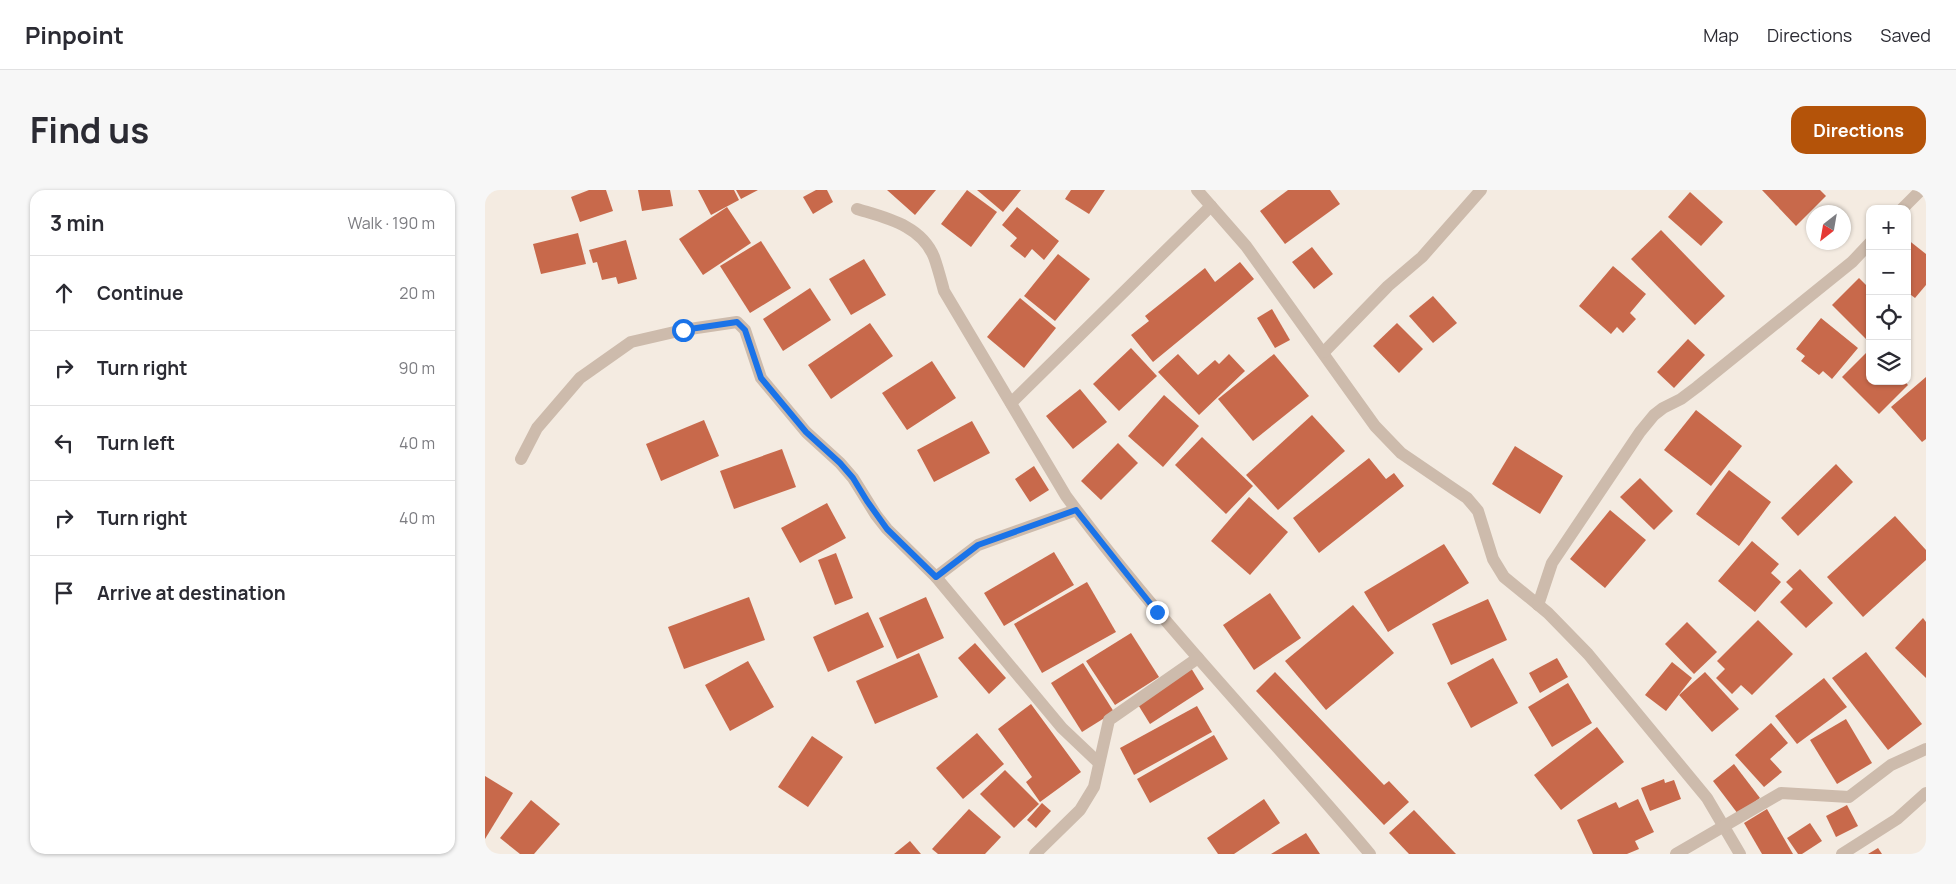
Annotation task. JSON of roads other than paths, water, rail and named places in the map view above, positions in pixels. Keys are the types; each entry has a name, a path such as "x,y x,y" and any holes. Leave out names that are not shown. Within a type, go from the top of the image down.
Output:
{"street":[{"path":"1197,190 1246,246 1375,426 1401,452 1467,498 1478,511 1493,559 1504,577 1538,605 1588,654 1707,798 1740,854"},
{"path":"1323,352 1388,286 1422,258 1481,190"},
{"path":"1906,205 1921,190"},
{"path":"1011,403 1211,206"},
{"path":"857,209 903,224 920,236 933,255 944,291 1076,510 1157,612 1370,854"},
{"path":"1538,605 1552,563 1640,432 1654,415 1697,387 1852,262 1866,247"},
{"path":"521,459 537,428 580,378 631,342 683,330 737,322 745,330 761,378 806,432 840,463 853,478 887,529 936,577 1062,728 1099,763"},
{"path":"936,577 978,545 1076,510"},
{"path":"1035,854 1080,810 1094,787 1109,720 1198,658"},
{"path":"1677,854 1781,793 1849,796 1891,765 1926,749"},
{"path":"1842,854 1897,819 1926,793"}]}
